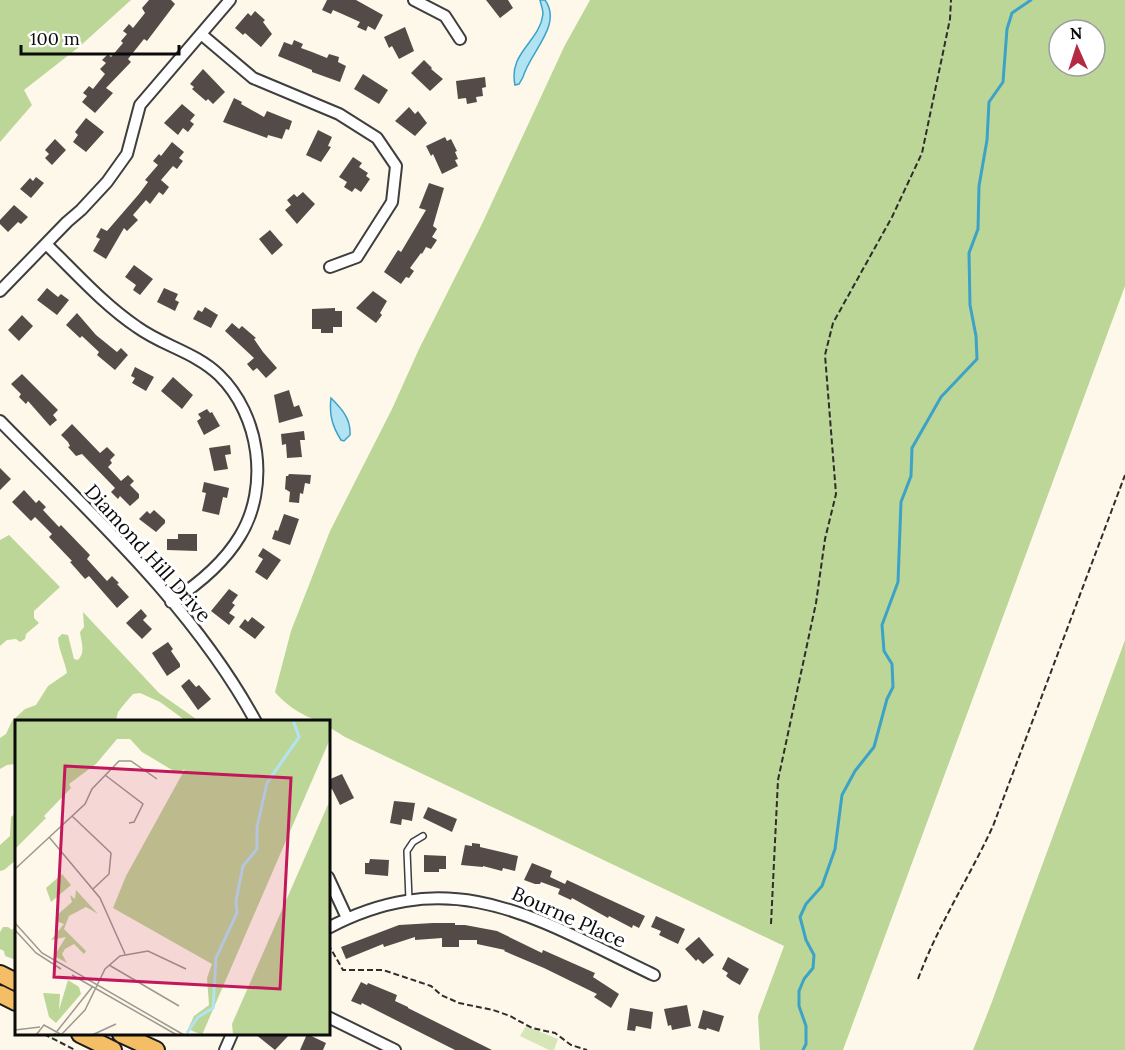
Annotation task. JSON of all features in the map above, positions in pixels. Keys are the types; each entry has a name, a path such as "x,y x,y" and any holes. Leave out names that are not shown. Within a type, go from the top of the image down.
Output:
{"main road":[{"path":"0,974 15,982"},
{"path":"0,994 15,1002"},
{"path":"82,1035 113,1050"},
{"path":"123,1035 156,1050"}],"street":[{"path":"0,291 107,182 127,154 140,105 230,0"},
{"path":"414,0 445,16 460,39"},
{"path":"201,34 253,78 339,114 377,138 396,166 392,202 363,248 357,257 330,267"},
{"path":"46,244 120,315 154,338 190,353 207,364 229,386 248,420 255,446 258,472 253,505 247,523 240,537 222,560 171,602"},
{"name":"Diamond Hill Drive","path":"0,421 134,559 171,602 225,672 255,720"},
{"path":"330,881 347,918"},
{"name":"Bourne Place","path":"330,926 369,909 409,900 460,899 503,907 547,923 654,975"},
{"path":"330,1018 395,1050"},
{"path":"225,1050 232,1035"}],"lane":[{"path":"409,900 407,851 413,842 423,837"}],"path":[{"path":"771,924 778,780 814,614 825,539 836,494 825,356 832,323 892,217 922,153 950,19 951,0"},
{"path":"918,978 944,917 972,872 993,826 1125,475"},
{"path":"330,947 343,970 383,970 431,986 441,995 459,1003 493,1010 532,1028 555,1033 571,1045 587,1050"},
{"path":"47,1035 75,1050"}],"green space":[{"path":"0,0 131,0 79,47 24,90 32,105 0,142"},
{"path":"590,0 1125,0 1125,286 843,1050 760,1050 758,1016 784,946 345,737 330,728 330,720 318,720 299,712 275,692 291,631 330,531 392,409 419,349 481,226 565,45"},
{"path":"9,535 60,587 34,611 34,618 39,623 26,634 25,639 20,642 16,639 7,640 0,646 0,540"},
{"path":"83,612 159,693 198,720 185,720 160,702 140,693 133,694 118,712 116,720 15,720 15,764 0,769 0,738 6,734 12,721 25,709 36,705 48,686 67,673 58,638 62,634 68,635 74,659 78,660 82,654 80,632 84,627"},
{"path":"1125,640 1125,1050 973,1050 990,1007"},
{"path":"15,814 15,861 0,871 0,845 10,836 11,817"},
{"path":"15,926 15,960 5,956 4,951 0,949 0,932 3,927 12,930"},
{"path":"526,1026 558,1039 554,1050 549,1050 520,1036"}],"water":[{"path":"540,0 545,0 550,9 548,29 519,84 515,85 516,64 541,24 543,14"},
{"path":"331,398 342,410 349,424 350,435 344,441 341,440 333,425 330,409"}],"building":[{"path":"149,0 171,0 175,4 147,41 144,39 128,59 131,62 106,88 113,93 95,113 82,102 87,96 83,93 89,86 93,89 105,74 100,69 106,63 102,60 108,54 111,57 123,43 121,41 127,34 123,31 129,24 133,28 145,13 142,8"},
{"path":"327,0 356,0 383,15 375,30 368,26 366,31 357,27 360,22 333,10 331,14 322,10"},
{"path":"486,0 508,0 513,8 500,18"},
{"path":"255,11 265,20 263,22 272,34 261,47 245,33 243,35 235,28 248,13 251,16"},
{"path":"405,27 414,51 399,59 392,46 389,48 384,37"},
{"path":"294,40 303,44 301,48 327,58 329,54 339,57 338,62 346,66 340,82 278,56 284,42 292,45"},
{"path":"424,60 443,79 430,91 411,73"},
{"path":"203,69 225,92 213,104 192,89 194,87 190,84"},
{"path":"363,74 388,90 379,104 354,89"},
{"path":"485,77 486,87 482,88 483,96 476,97 477,102 467,104 466,98 458,99 456,81"},
{"path":"234,98 264,117 267,111 292,121 289,130 286,129 282,139 268,135 267,138 223,122"},
{"path":"182,104 195,115 190,121 194,124 188,132 183,128 178,135 164,123"},
{"path":"409,107 415,114 418,111 427,123 415,136 395,121"},
{"path":"86,118 104,132 86,152 73,142 78,135 75,132"},
{"path":"318,130 332,137 328,146 331,147 321,162 306,155"},
{"path":"445,137 447,141 451,139 457,151 455,152 458,159 455,160 458,166 442,174 433,154 431,156 426,146"},
{"path":"55,139 66,150 52,165 45,158 49,154 45,150"},
{"path":"172,142 184,152 179,158 183,161 177,169 173,166 161,180 169,187 163,195 159,192 150,204 146,200 133,215 138,220 127,231 124,228 106,259 93,251 100,239 96,237 101,228 107,231 139,194 148,182 145,180 158,165 153,161 159,154 161,156"},
{"path":"353,157 362,163 359,167 368,173 366,176 370,179 361,192 355,188 352,192 344,187 347,182 339,177"},
{"path":"36,177 44,183 31,198 20,189 30,178 33,181"},
{"path":"429,183 444,188 433,226 437,229 432,237 437,240 431,249 426,247 421,253 410,268 414,271 401,284 384,272 398,250 401,252 426,210 419,208"},
{"path":"303,192 315,204 297,224 285,210 291,205 287,200 294,194 297,197"},
{"path":"14,205 28,217 21,224 18,222 8,232 0,224 0,220"},
{"path":"270,230 283,245 272,255 259,239"},
{"path":"134,265 153,279 140,295 133,290 136,285 125,277"},
{"path":"47,288 58,297 61,294 69,300 57,315 37,300"},
{"path":"164,288 178,294 175,300 179,302 175,311 157,302"},
{"path":"373,291 387,301 376,323 356,308"},
{"path":"205,307 218,315 211,328 193,319 198,310 202,312"},
{"path":"335,308 335,311 342,311 342,327 333,327 333,333 321,333 321,329 312,329 312,309"},
{"path":"77,313 96,335 117,352 121,348 128,355 115,370 97,355 99,352 82,336 80,338 66,325"},
{"path":"22,315 33,326 19,341 8,330"},
{"path":"232,323 239,329 242,326 256,338 254,339 263,352 277,368 266,378 257,368 253,371 247,364 254,358 225,331"},
{"path":"135,367 154,377 146,391 132,383 135,378 131,376"},
{"path":"22,374 58,410 53,415 57,420 50,426 28,401 26,404 19,397 21,394 11,384"},
{"path":"173,377 193,395 182,409 161,391"},
{"path":"289,390 294,407 299,405 303,416 279,423 274,395"},
{"path":"207,409 210,413 212,412 220,426 204,435 197,421 201,418 198,414"},
{"path":"72,424 100,453 107,447 115,455 108,467 121,481 128,475 134,481 130,485 139,494 139,498 130,506 120,496 118,499 111,492 115,488 82,454 76,456 68,447 70,446 68,442 61,435"},
{"path":"304,431 305,440 300,440 302,457 287,458 286,444 282,445 281,434"},
{"path":"230,445 231,454 225,455 228,469 214,471 209,448"},
{"path":"0,468 11,479 0,490"},
{"path":"289,474 311,475 310,484 305,483 303,494 300,493 299,503 289,502 290,492 285,489 286,476"},
{"path":"204,482 229,488 227,498 223,497 219,515 202,511 206,493 202,492"},
{"path":"24,490 36,503 39,500 46,507 43,510 90,555 87,559 107,581 112,576 119,583 117,584 129,597 117,608 89,576 85,579 70,562 72,561 49,537 52,534 35,517 31,521 12,502"},
{"path":"154,510 165,520 156,532 139,519 147,511 150,514"},
{"path":"284,514 299,519 290,545 272,539 275,530 278,531"},
{"path":"178,534 197,534 197,551 167,550 167,539 178,539"},
{"path":"263,548 281,560 267,580 255,572 263,559 258,556"},
{"path":"229,589 238,595 229,613 235,617 229,625 211,611"},
{"path":"141,609 147,616 143,620 152,629 142,639 126,623"},
{"path":"252,617 265,627 255,639 239,627 245,619 248,622"},
{"path":"168,642 180,667 167,676 152,653"},
{"path":"189,679 196,687 199,685 211,699 198,710 181,686"},
{"path":"342,774 354,798 340,805 332,789 330,790 330,779"},
{"path":"394,801 415,803 412,821 402,819 401,825 390,823"},
{"path":"428,807 457,819 452,832 423,818"},
{"path":"472,843 518,856 515,871 461,865 465,845 472,846"},
{"path":"424,855 446,856 446,869 439,869 439,872 424,872"},
{"path":"370,859 389,860 388,876 365,874 365,863 369,863"},
{"path":"532,863 552,871 550,877 565,884 567,880 645,916 639,928 633,925 632,928 609,916 608,918 572,898 571,900 558,894 560,889 541,882 535,884 524,880"},
{"path":"656,916 685,929 678,944 659,935 661,931 651,927"},
{"path":"455,923 455,925 497,931 542,953 543,950 595,973 593,977 619,994 611,1008 594,997 597,994 505,950 477,944 477,940 459,940 459,947 442,947 442,938 415,940 415,937 384,947 383,944 346,959 341,947 399,925"},
{"path":"699,937 714,955 703,964 698,959 696,961 685,949"},
{"path":"728,957 749,969 740,985 726,976 728,973 722,969"},
{"path":"361,982 397,995 395,1001 492,1050 455,1050 362,1003 361,1005 351,1001"},
{"path":"687,1005 691,1026 672,1030 671,1025 668,1026 664,1009"},
{"path":"630,1008 653,1012 651,1029 636,1026 635,1031 627,1030"},
{"path":"703,1010 724,1016 719,1032 698,1028"},
{"path":"256,1035 289,1035 275,1050"},
{"path":"307,1035 326,1043 323,1050 300,1050"}],"waterway":[{"path":"803,1050 806,1044 806,1026 799,1006 799,991 804,979 813,968 814,955 806,940 800,917 806,904 822,886 835,849 842,795 855,771 874,747 887,699 893,687 892,664 884,651 882,625 898,582 901,502 911,476 912,448 941,397 977,359 976,336 970,305 969,253 978,229 979,186 987,140 989,102 1003,82 1007,29 1012,13 1031,0"}]}
